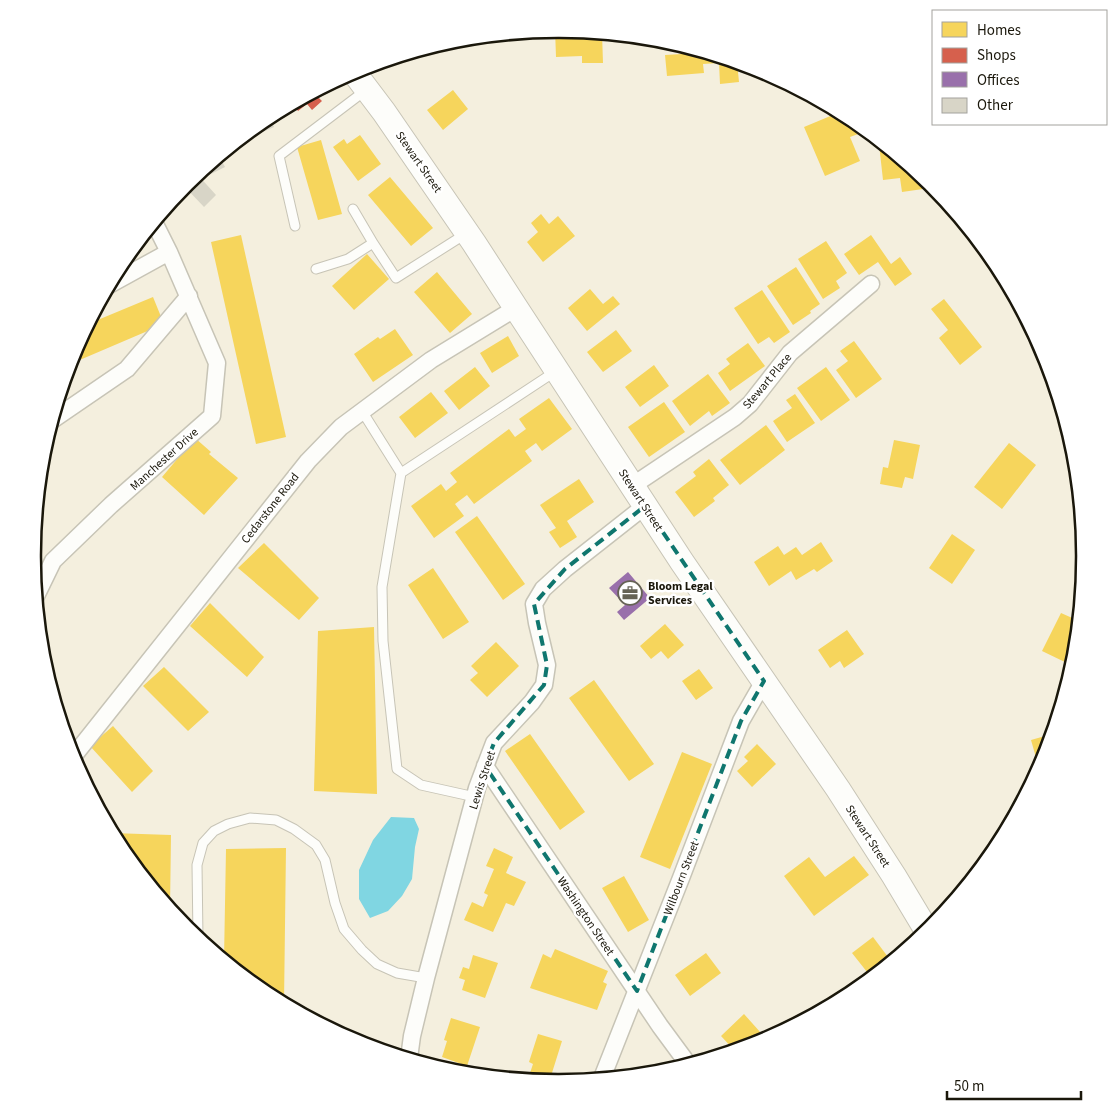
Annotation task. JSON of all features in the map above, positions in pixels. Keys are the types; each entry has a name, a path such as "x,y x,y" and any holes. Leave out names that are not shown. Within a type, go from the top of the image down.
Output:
{"street":[{"name":"Stewart Street","path":"360,80 468,233 698,586 838,789 923,924"},
{"name":"Manchester Drive","path":"42,584 53,562 111,505 212,416 217,363 189,296 157,229"},
{"path":"121,278 169,252"},
{"name":"Stewart Place","path":"632,486 735,417 750,404 790,353 871,284"},
{"path":"60,415 127,368 189,296"},
{"name":"Cedarstone Road","path":"78,750 308,461 341,427 431,360 516,308"},
{"name":"Lewis Street","path":"409,1051 426,978 485,766 494,743 532,702 544,685 547,664 536,623 534,604 543,589 645,506"},
{"name":"Wilbourn Street","path":"605,1071 742,720 764,681"},
{"name":"Washington Street","path":"485,766 636,991 684,1058"}],"lane":[{"path":"295,226 279,156 360,80"},
{"path":"353,209 396,278 468,233"},
{"path":"316,269 348,258 373,243"},
{"path":"401,473 557,371"},
{"path":"362,411 401,473 382,587 383,641 397,769 421,785 475,797"},
{"path":"198,928 198,865 203,843 214,831 228,824 250,818 276,820 294,828 316,845 325,860 335,903 344,928 362,950 378,964 397,973 426,978"}],"highlighted area":[{"path":"645,506 764,681 741,721 637,991 485,766 494,743 544,685 547,665 534,604 565,569"}],"water":[{"path":"391,817 414,818 419,829 412,879 402,896 388,911 370,918 359,899 359,870 373,840"}],"building: Homes":[{"path":"555,38 602,40 603,63 582,63 582,56 556,57"},
{"path":"682,52 719,63 703,64 704,73 667,76 665,55 682,54"},
{"path":"719,63 738,70 739,82 720,84"},
{"path":"453,90 468,109 443,130 427,110"},
{"path":"831,116 858,134 850,137 860,161 825,176 804,127"},
{"path":"360,135 381,164 358,181 333,147 344,139 347,144"},
{"path":"321,140 342,214 318,220 297,147"},
{"path":"880,150 900,166 923,189 902,192 900,178 883,180"},
{"path":"390,177 433,228 411,246 368,195"},
{"path":"541,214 549,224 558,216 575,236 543,262 527,242 538,232 531,223"},
{"path":"241,235 286,437 256,444 211,242"},
{"path":"871,235 891,264 900,257 912,274 895,286 878,262 859,275 844,254"},
{"path":"826,241 847,273 836,281 840,288 823,299 798,259"},
{"path":"367,254 389,279 354,310 332,286"},
{"path":"796,267 820,304 810,311 811,313 793,325 767,286"},
{"path":"437,272 472,314 450,333 414,292"},
{"path":"590,289 603,304 613,296 620,304 587,331 568,308"},
{"path":"762,290 790,332 774,343 769,337 758,344 734,308"},
{"path":"153,297 164,324 79,360 97,320"},
{"path":"944,299 982,347 960,365 939,338 948,330 931,309"},
{"path":"395,329 413,355 373,382 354,354 378,337 380,339"},
{"path":"616,330 632,351 603,372 587,352"},
{"path":"508,336 519,356 492,373 480,353"},
{"path":"854,341 882,379 856,398 836,370 848,361 840,351"},
{"path":"748,343 765,366 730,391 718,373 730,364 726,359"},
{"path":"654,365 669,386 640,407 625,387"},
{"path":"475,367 490,386 459,410 444,391"},
{"path":"826,367 850,400 821,421 797,388"},
{"path":"708,374 730,403 712,416 709,411 690,426 672,401"},
{"path":"431,392 448,413 415,438 399,417"},
{"path":"795,394 815,423 787,442 773,421 792,408 786,400"},
{"path":"549,398 572,429 542,451 536,443 525,451 532,461 474,504 467,495 455,504 464,516 434,538 411,506 441,484 446,491 457,482 450,473 509,429 515,437 526,429 519,419"},
{"path":"664,402 685,432 649,457 628,427"},
{"path":"766,425 785,450 740,485 720,460"},
{"path":"195,438 211,452 209,454 238,478 204,515 162,477"},
{"path":"894,440 920,445 913,479 905,477 902,488 880,484 883,467 888,468"},
{"path":"1009,443 1036,465 1002,509 974,487"},
{"path":"709,459 729,485 713,498 715,501 694,517 675,492 696,476 693,472"},
{"path":"579,479 594,502 567,521 577,537 560,548 549,532 556,528 540,505"},
{"path":"477,516 525,584 503,600 455,532"},
{"path":"952,534 975,550 952,584 929,568"},
{"path":"821,542 833,561 817,572 814,569 796,580 791,571 769,586 754,562 778,546 784,555 796,547 802,555"},
{"path":"264,543 319,598 299,620 238,568"},
{"path":"433,568 469,622 443,639 408,585"},
{"path":"210,603 264,657 247,677 190,626"},
{"path":"1061,613 1072,618 1066,662 1042,651"},
{"path":"665,624 684,645 668,659 661,651 651,659 640,646"},
{"path":"374,627 377,794 314,791 318,631"},
{"path":"847,630 864,654 844,668 840,661 830,668 818,650"},
{"path":"496,642 519,666 487,697 470,680 478,673 471,666"},
{"path":"164,667 209,712 188,731 143,686"},
{"path":"699,669 713,688 696,700 682,681"},
{"path":"594,680 654,764 629,781 569,698"},
{"path":"113,726 153,771 132,792 90,746"},
{"path":"530,734 585,812 560,830 505,751"},
{"path":"1044,736 1036,757 1031,740"},
{"path":"757,744 776,764 752,787 737,771 748,761 744,757"},
{"path":"682,752 712,764 670,869 640,857"},
{"path":"122,833 171,835 170,898 148,871"},
{"path":"286,848 284,994 224,951 226,849"},
{"path":"494,848 513,857 506,873 526,882 514,906 506,903 493,932 464,920 472,902 483,907 488,895 484,893 494,869 486,866"},
{"path":"854,856 869,875 814,916 784,876 809,857 825,877"},
{"path":"624,876 649,920 628,932 602,888"},
{"path":"873,937 887,956 867,971 852,953"},
{"path":"555,949 608,971 603,982 607,984 597,1010 530,988 543,954 551,958"},
{"path":"706,953 721,973 690,996 675,975"},
{"path":"473,955 498,963 485,998 462,990 465,980 459,978 463,967 469,969"},
{"path":"744,1014 760,1032 729,1045 721,1036"},
{"path":"451,1018 480,1027 467,1065 442,1057 447,1041 444,1040"},
{"path":"538,1034 562,1041 552,1074 530,1072 533,1064 529,1062"}],"building: Shops":[{"path":"318,97 322,101 312,110 307,104 298,111 296,109"}],"building: Offices":[{"name":"Bloom Legal Services","path":"628,572 650,598 624,620 617,612 625,605 609,588"}],"building: Other":[{"path":"273,124 274,127 259,134"},
{"path":"222,162 225,167 208,174"},
{"path":"202,180 216,195 204,207 189,192"}],"place":[{"name":"Bloom Legal Services","path":"630,593"}]}
